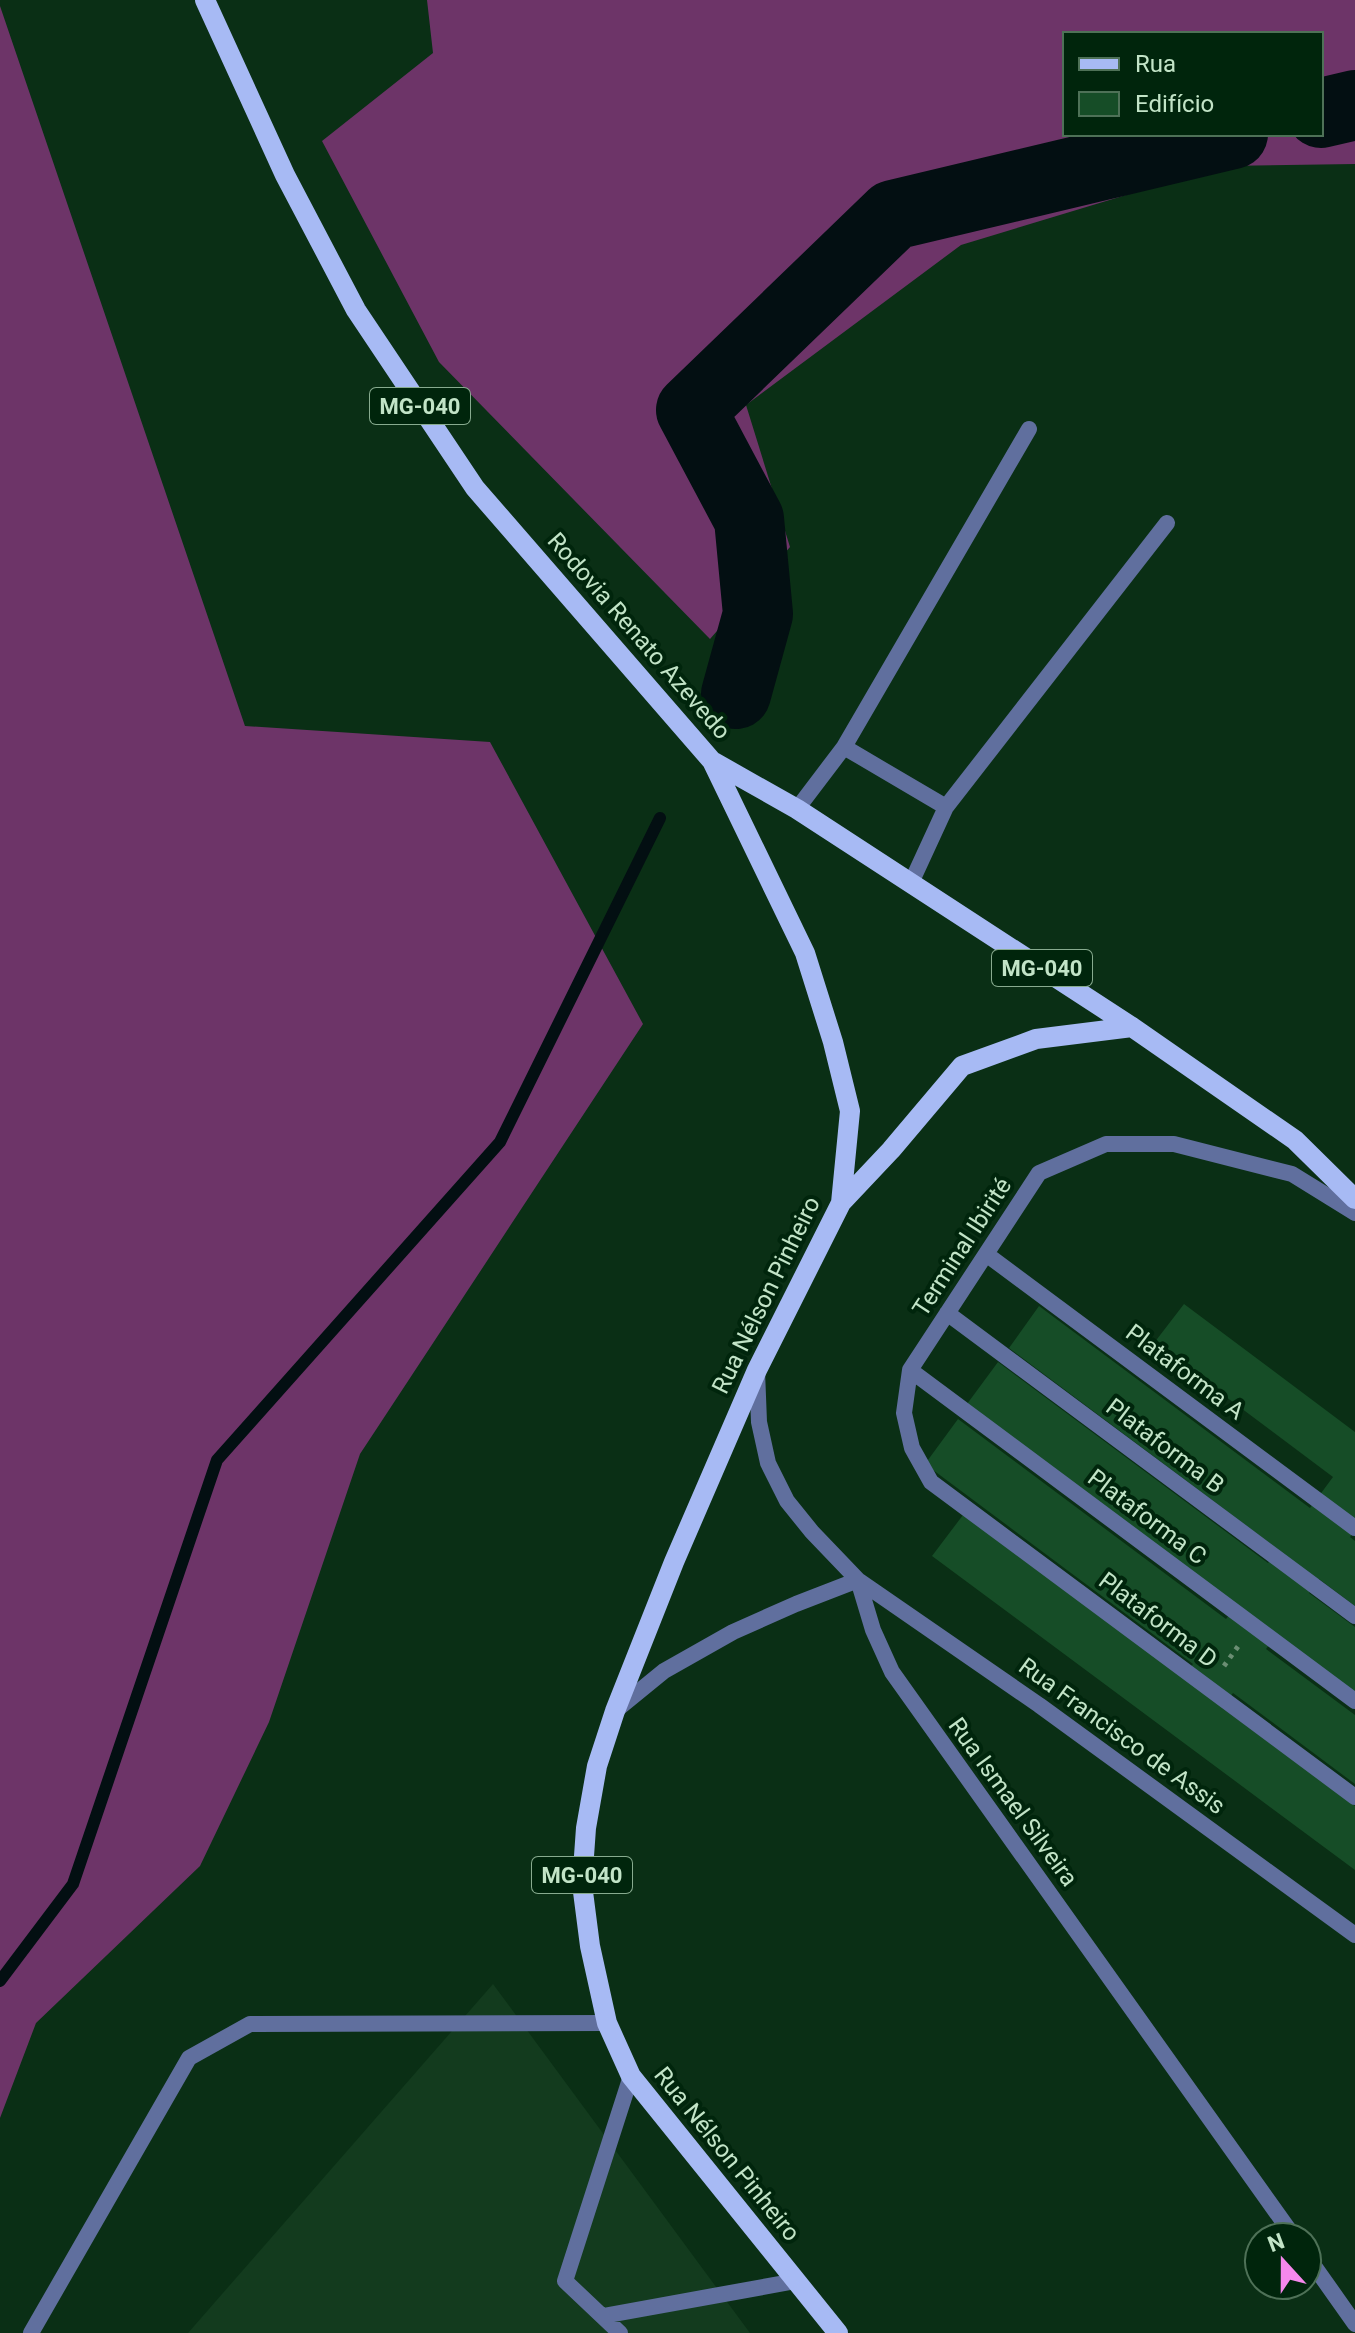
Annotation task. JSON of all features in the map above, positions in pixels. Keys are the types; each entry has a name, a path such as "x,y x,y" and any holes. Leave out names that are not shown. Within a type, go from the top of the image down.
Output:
{"main road":[{"name":"Rodovia Renato Azevedo","path":"205,0 285,175 356,310 475,488 712,761 797,809 1132,1027 1295,1140 1355,1199"},
{"name":"Rua Nélson Pinheiro","path":"712,761 805,953 833,1042 850,1111 841,1203 757,1370 674,1562 615,1711 597,1766 586,1828 582,1884 590,1946 607,2023 631,2076 838,2333"},
{"path":"841,1203 962,1066 1036,1039 1132,1027"}],"street":[{"path":"797,809 844,747 1029,429"},
{"path":"911,883 946,807 1167,523"},
{"path":"844,747 946,807"},
{"name":"Terminal Ibirité","path":"931,1482 912,1448 904,1413 910,1370 1039,1173 1106,1144 1174,1144 1292,1174 1355,1213"},
{"name":"Plataforma A","path":"986,1254 1355,1528"},
{"name":"Plataforma B","path":"947,1313 1355,1616"},
{"name":"Rua Ismael Silveira","path":"757,1370 759,1422 768,1463 787,1501 858,1580 873,1630 892,1672 1283,2221"},
{"name":"Plataforma C","path":"910,1370 1355,1701"},
{"name":"Plataforma D","path":"931,1482 1355,1797"},
{"path":"615,1711 664,1671 733,1632 858,1580"},
{"name":"Rua Francisco de Assis","path":"858,1580 1039,1705 1355,1935"},
{"path":"31,2333 189,2058 250,2024 607,2023"},
{"path":"620,2333 565,2281 631,2076"},
{"path":"1323,2279 1355,2324"},
{"path":"603,2316 796,2281"}],"path":[{"path":"1208,1687 1254,1626"}],"shaded area":[{"path":"427,0 1355,0 1355,164 1222,166 961,245 746,405 790,547 710,639 439,362 322,141 433,53"},
{"path":"0,6 245,726 490,742 643,1024 360,1454 269,1722 200,1866 36,2023 0,2118"},
{"path":"493,1984 750,2333 188,2333"}],"building":[{"path":"1184,1304 1355,1432 1355,1531 1350,1537 1355,1541 1355,1606 1319,1579 1309,1593 1355,1627 1355,1692 1277,1635 1266,1649 1355,1715 1355,1784 1233,1693 1222,1708 1355,1806 1355,1870 932,1556 963,1515 1182,1677 1193,1664 925,1464 958,1419 1226,1619 1237,1605 967,1404 998,1362 1268,1563 1279,1550 1009,1348 1039,1306 1310,1508 1333,1477 1154,1343"}],"waterway":[{"path":"1323,113 1355,105"},
{"path":"736,694 758,614 749,519 691,410 893,215 1225,136"},
{"path":"0,1981 73,1884 217,1460 500,1142 660,818"}]}
